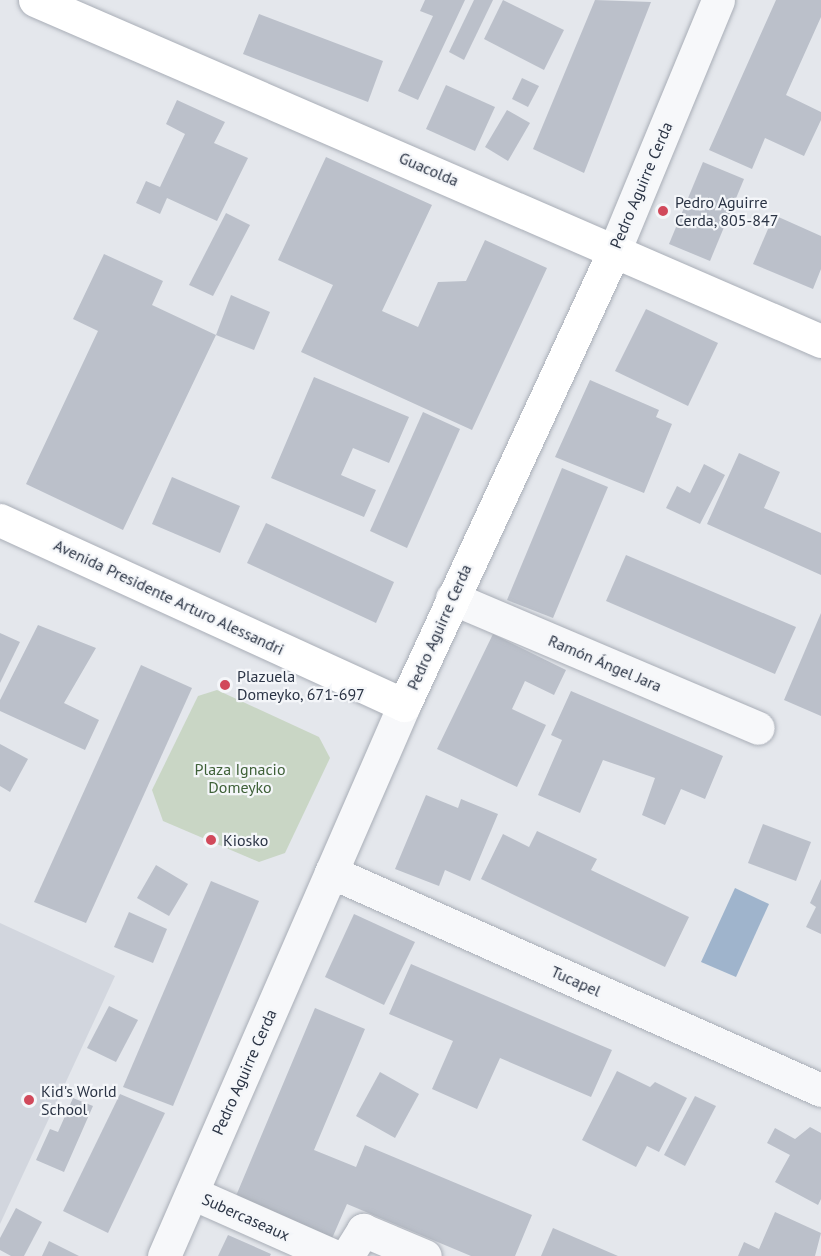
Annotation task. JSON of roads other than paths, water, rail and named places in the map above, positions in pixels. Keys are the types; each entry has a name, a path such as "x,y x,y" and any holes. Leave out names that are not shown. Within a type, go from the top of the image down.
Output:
{"main road":[{"name":"Guacolda","path":"35,0 615,249 821,341"},
{"name":"Pedro Aguirre Cerda","path":"404,705 615,249"},
{"name":"Avenida Presidente Arturo Alessandri","path":"0,520 404,705"}],"street":[{"name":"Pedro Aguirre Cerda","path":"615,249 718,0"},
{"name":"Ramón Ángel Jara","path":"452,597 758,728"},
{"name":"Pedro Aguirre Cerda","path":"164,1256 404,705"},
{"name":"Tucapel","path":"331,872 821,1090"},
{"name":"Subercaseaux","path":"192,1192 334,1256"},
{"path":"347,1256 363,1230 425,1256"}],"water":[{"path":"735,888 769,904 736,977 701,962"}],"place":[{"name":"Pedro Aguirre Cerda, 805-847","path":"663,211"},
{"name":"Plazuela Domeyko, 671-697","path":"225,685"},
{"name":"Kiosko","path":"211,840"},
{"name":"Kid's World School","path":"29,1100"}],"park label":[{"name":"Plaza Ignacio Domeyko","path":"240,778"}]}
